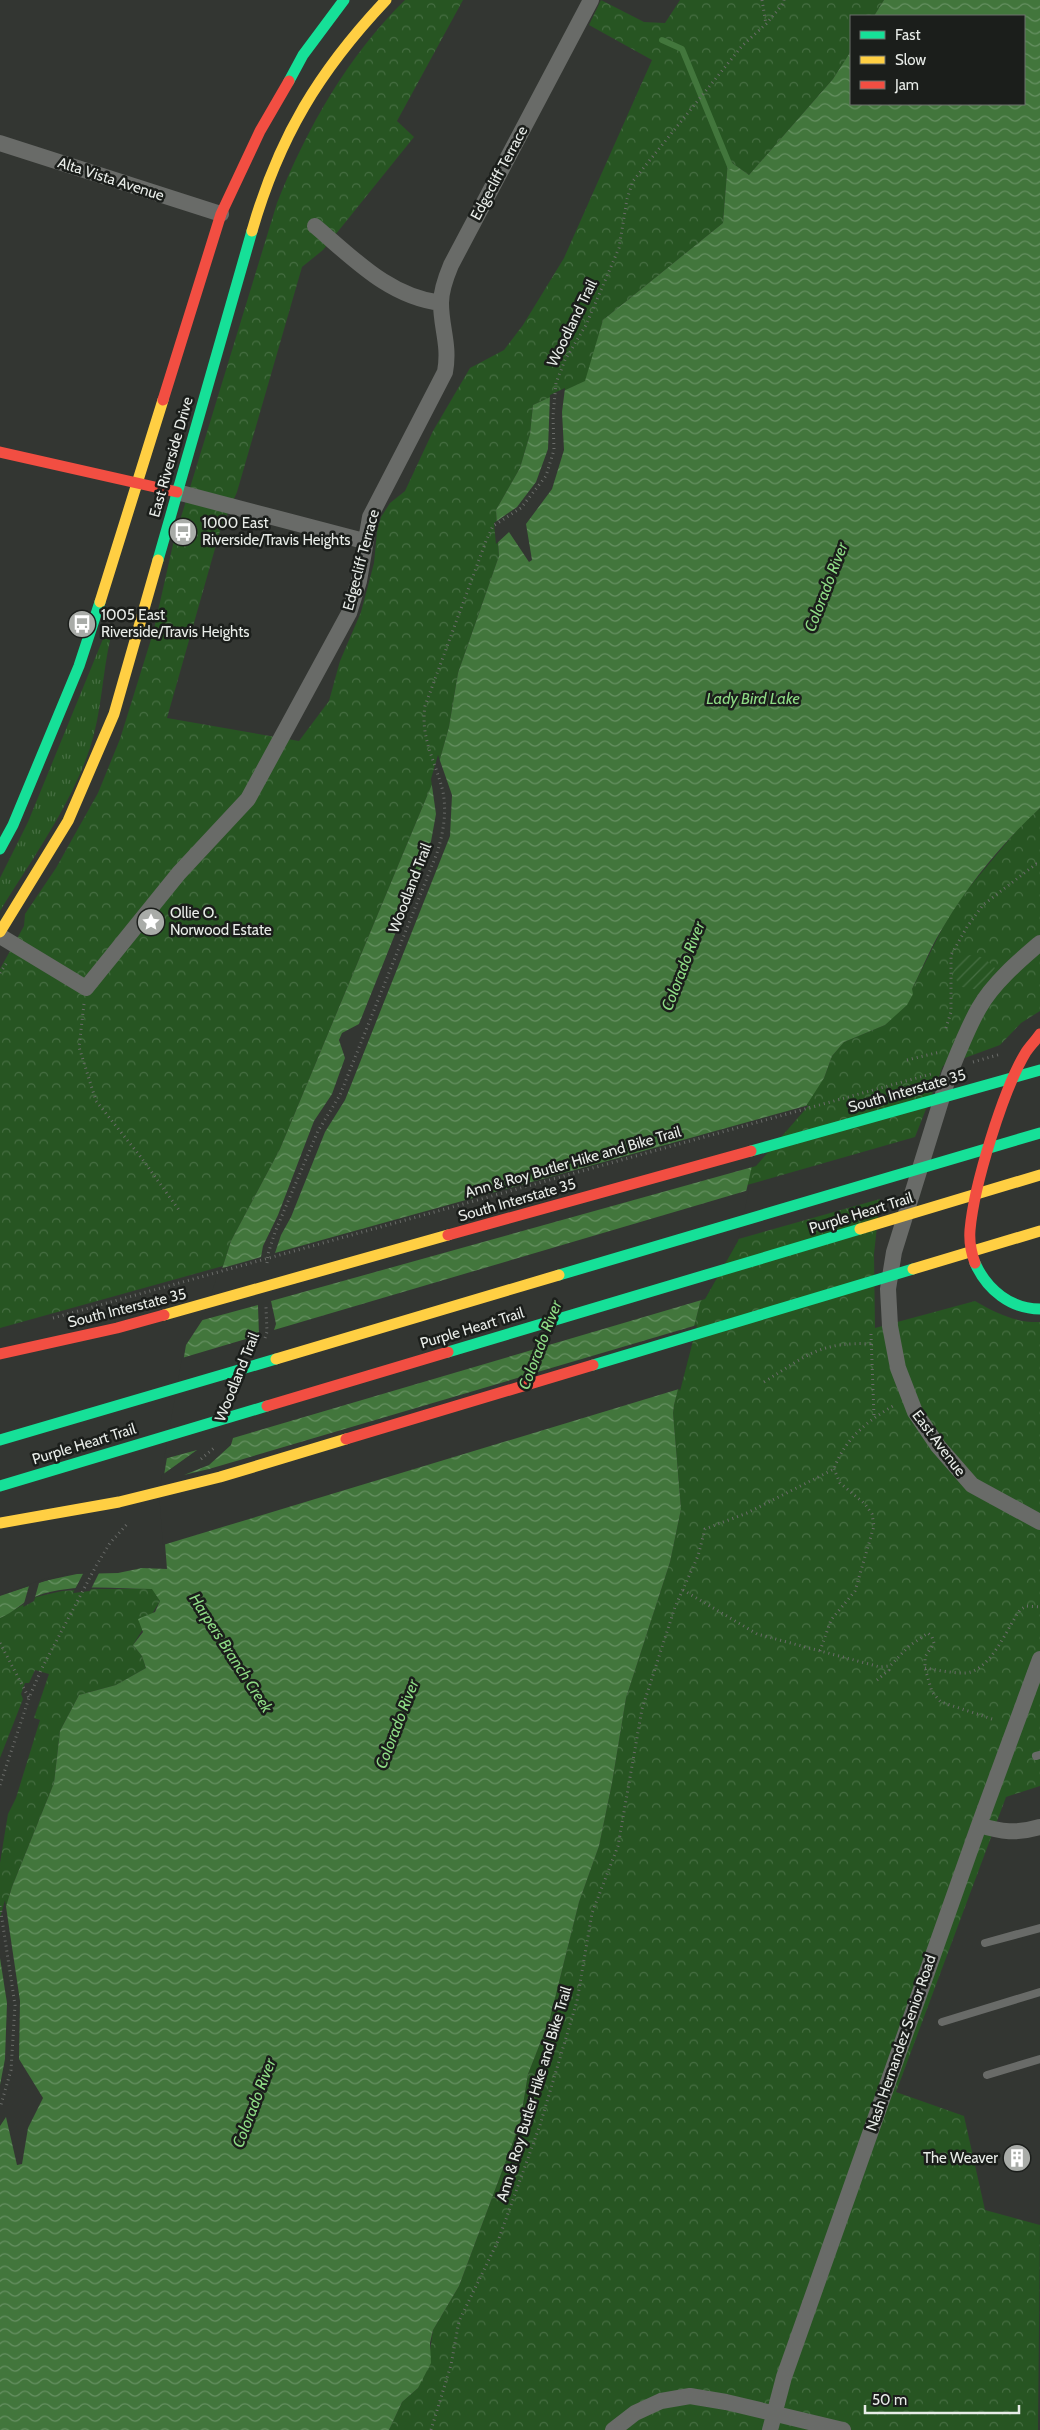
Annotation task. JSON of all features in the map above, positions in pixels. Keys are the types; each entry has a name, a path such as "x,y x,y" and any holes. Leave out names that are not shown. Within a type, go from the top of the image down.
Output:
{"main road":[{"name":"East Riverside Drive","path":"0,849 13,825 79,666 221,214 260,131 303,55 344,0"},
{"name":"East Riverside Drive","path":"0,932 68,821 114,714 258,209 275,162 294,122 324,72 352,36 386,0"},
{"path":"0,452 177,492"},
{"path":"1040,1034 1026,1053 1002,1112 982,1175 972,1216 970,1245 986,1284 1008,1302 1040,1309"},
{"name":"South Interstate 35","path":"0,1354 117,1328 1040,1070"},
{"name":"Purple Heart Trail","path":"0,1440 1040,1132"},
{"name":"Purple Heart Trail","path":"0,1486 1040,1175"},
{"path":"0,1523 119,1502 220,1477 1040,1231"}],"street":[{"name":"Edgecliff Terrace","path":"86,988 179,873 248,799 349,613 359,581 364,541 375,506 445,372 448,354 441,303 446,277 591,0"},
{"name":"Alta Vista Avenue","path":"0,144 221,214"},
{"path":"315,226 388,285 415,299 441,303"},
{"path":"177,492 364,541"},
{"path":"0,936 86,988"},
{"name":"East Avenue","path":"1040,943 1004,976 980,1006 960,1047 949,1075 894,1252 888,1290 890,1326 898,1368 915,1412 938,1446 972,1485 1040,1522"},
{"name":"Nash Hernandez Senior Road","path":"770,2430 784,2377 979,1825 1040,1659"},
{"path":"979,1825 1002,1832 1022,1832 1040,1827"},
{"path":"613,2430 635,2413 661,2401 690,2396 843,2430"}],"lane":[{"path":"985,1943 1040,1928"},
{"path":"942,2022 1040,1992"},
{"path":"987,2075 1040,2059"}],"path":[{"path":"762,0 766,24"},
{"name":"Woodland Trail","path":"267,1271 268,1254 276,1232 321,1126 340,1095 442,835 444,796 434,768 423,722 425,706 486,541 493,526 522,508 546,476 554,450 553,416 556,383 565,360 586,325 619,248 626,199 633,181 742,46 766,24 783,4 784,0"},
{"path":"944,1038 951,1012 951,956 967,927 983,905 1038,864"},
{"path":"0,973 4,968"},
{"path":"86,988 79,1046 96,1101 140,1156 179,1210"},
{"path":"940,1052 942,1046"},
{"path":"907,1060 960,1047"},
{"path":"964,1065 1002,1054"},
{"name":"Ann & Roy Butler Hike and Bike Trail","path":"112,1302 935,1073"},
{"name":"Woodland Trail","path":"264,1341 267,1332 266,1305"},
{"path":"764,1382 816,1349 848,1343 893,1344"},
{"path":"820,1651 831,1620 855,1591 874,1526 872,1514 865,1504 840,1483 834,1469 839,1456 849,1440 874,1416"},
{"name":"Woodland Trail","path":"194,1464 223,1442"},
{"name":"Ann & Roy Butler Hike and Bike Trail","path":"431,2430 451,2365 459,2321 511,2208 577,2001 592,1913 618,1846 642,1709 675,1607 698,1556 705,1529 747,1513 834,1469"},
{"path":"0,1785 29,1698 40,1672 110,1543 136,1515"},
{"path":"683,1590 757,1634 880,1667 887,1666 908,1646 928,1633 934,1642 925,1656 925,1668 932,1692 941,1702 992,1719"},
{"path":"925,1668 966,1673 978,1668 989,1660 1020,1610 1026,1606 1040,1607"},
{"path":"0,1643 29,1698"},
{"path":"877,1680 890,1670 887,1666"},
{"path":"0,1906 15,2005 11,2070 0,2108"}],"green space":[{"path":"405,0 463,0 397,121 414,137 323,250 302,267 237,492 220,531 167,718 299,741 329,701 340,661 361,612 374,563 377,532 381,517 390,503 405,491 433,431 470,368 504,350 523,325 564,258 652,60 589,25 601,0 644,22 665,23 680,0 884,0 875,15 850,15 850,53 833,79 749,175 728,160 723,223 603,320 586,381 533,405 530,434 520,468 496,510 499,556 458,673 449,727 435,777 280,1149 231,1241 223,1266 0,1328 0,969 24,926 25,914 56,868 98,793 120,739 153,633 174,540 277,203 315,121 330,95 365,45"},
{"path":"105,634 111,636 97,721 82,770 61,812 0,911 0,878 28,822"},
{"path":"1040,808 1040,1011 1021,1023 1000,1045 943,1066 915,1137 747,1185 752,1166 824,1078 832,1056 844,1042 885,1025 912,989 944,925 962,896 1023,823"},
{"path":"974,955 984,958 995,968 979,990 962,987 953,976 955,967 962,958"},
{"path":"880,1199 874,1254 875,1328 975,1301 1006,1316 1023,1321 1040,1322 1040,1786 1006,1797 896,2092 964,2116 985,2210 1040,2225 1038,2430 389,2430 402,2402 418,2388 430,2351 433,2330 459,2286 520,2123 528,2074 550,2018 579,1902 599,1846 626,1698 670,1562 681,1509 673,1413 700,1303 735,1240"},
{"path":"153,1589 160,1601 133,1645 142,1656 146,1668 116,1685 79,1695 60,1731 54,1783 12,1887 0,1926 0,1863 8,1814 16,1798 40,1720 34,1718 49,1674 35,1670 29,1683 25,1683 21,1694 23,1699 0,1758 0,1618 36,1597 62,1591"}],"water":[{"name":"Lady Bird Lake","path":"884,0 1040,0 1040,808 1013,834 965,893 940,932 912,989 913,994 907,1005 885,1025 844,1042 832,1056 824,1078 806,1106 752,1166 735,1240 700,1303 674,1405 673,1413 681,1509 670,1562 626,1698 599,1846 579,1902 550,2018 528,2074 520,2123 459,2286 433,2330 430,2343 431,2363 418,2388 402,2402 389,2430 0,2430 0,1926 12,1887 54,1783 60,1731 79,1695 116,1685 146,1668 142,1656 133,1645 143,1632 138,1619 155,1612 160,1601 152,1589 65,1589 32,1598 0,1618 0,1596 44,1581 77,1574 118,1573 142,1568 167,1569 161,1493 186,1345 209,1310 231,1241 280,1149 435,777 449,727 458,673 499,556 496,510 520,468 530,434 533,405 585,381 603,320 723,223 728,160 749,175 833,79 850,53 850,105 1025,105 1025,15 875,15"}],"pier":[{"path":"565,388 562,412 564,450 552,489 526,524 532,560 529,562 509,532 496,544 494,523 517,507 536,482 548,449 550,395"},
{"path":"438,755 452,795 450,836 345,1100 325,1132 275,1253 809,1105 756,1166 271,1301 276,1324 274,1330 749,1190 738,1241 705,1299 233,1438 231,1445 209,1465 184,1475 697,1325 680,1391 679,1389 163,1545 159,1493 162,1475 197,1450 164,1459 182,1358 259,1335 258,1305 199,1321 207,1309 219,1269 261,1257 263,1246 278,1215 314,1121 332,1094 345,1058 339,1040 342,1033 359,1024 430,847 436,814 431,779"},
{"path":"100,1571 90,1591 73,1593 84,1572"},
{"path":"71,1573 39,1583 34,1601 23,1607 29,1586 0,1595 44,1579"},
{"path":"5,1900 20,2001 19,2059 43,2098 28,2128 22,2164 17,2165 6,2117 0,2126 0,2085 5,2059 7,2003 0,1958 0,1918"}],"waterway":[{"path":"662,40 682,49 730,166"}],"traffic: fast":[{"path":"289,81 303,55 344,0"},
{"path":"158,560 252,231"},
{"path":"0,849 13,825 79,666 100,602"},
{"path":"751,1151 1040,1070"},
{"path":"559,1275 1040,1133"},
{"path":"448,1352 860,1229"},
{"path":"975,1263 986,1282 1001,1296 1019,1306 1040,1309"},
{"path":"593,1365 913,1269"},
{"path":"0,1440 276,1359"},
{"path":"0,1486 267,1406"}],"traffic: slow":[{"path":"252,231 275,165 304,107 341,53 386,0"},
{"path":"100,602 163,400"},
{"path":"0,932 68,821 114,714 158,560"},
{"path":"860,1229 1040,1175"},
{"path":"913,1269 1040,1231"},
{"path":"164,1315 448,1235"},
{"path":"276,1359 559,1275"},
{"path":"0,1523 119,1502 220,1477 346,1439"}],"traffic: jam":[{"path":"163,400 221,214 260,131 289,81"},
{"path":"0,452 177,492"},
{"path":"975,1263 972,1255 970,1230 983,1164 999,1113 1017,1069 1026,1052 1040,1034"},
{"path":"448,1235 751,1151"},
{"path":"0,1354 117,1328 164,1315"},
{"path":"267,1406 448,1352"},
{"path":"346,1439 593,1365"}],"place":[{"name":"1000 East Riverside/Travis Heights","path":"183,532"},
{"name":"1005 East Riverside/Travis Heights","path":"82,624"},
{"name":"Ollie O. Norwood Estate","path":"151,922"},
{"name":"The Weaver","path":"1017,2158"}],"water label":[{"name":"Colorado River","path":"826,587"},
{"name":"Colorado River","path":"683,966"},
{"name":"Colorado River","path":"540,1345"},
{"name":"Harpers Branch Creek","path":"231,1653"},
{"name":"Colorado River","path":"397,1724"},
{"name":"Colorado River","path":"254,2103"}]}
